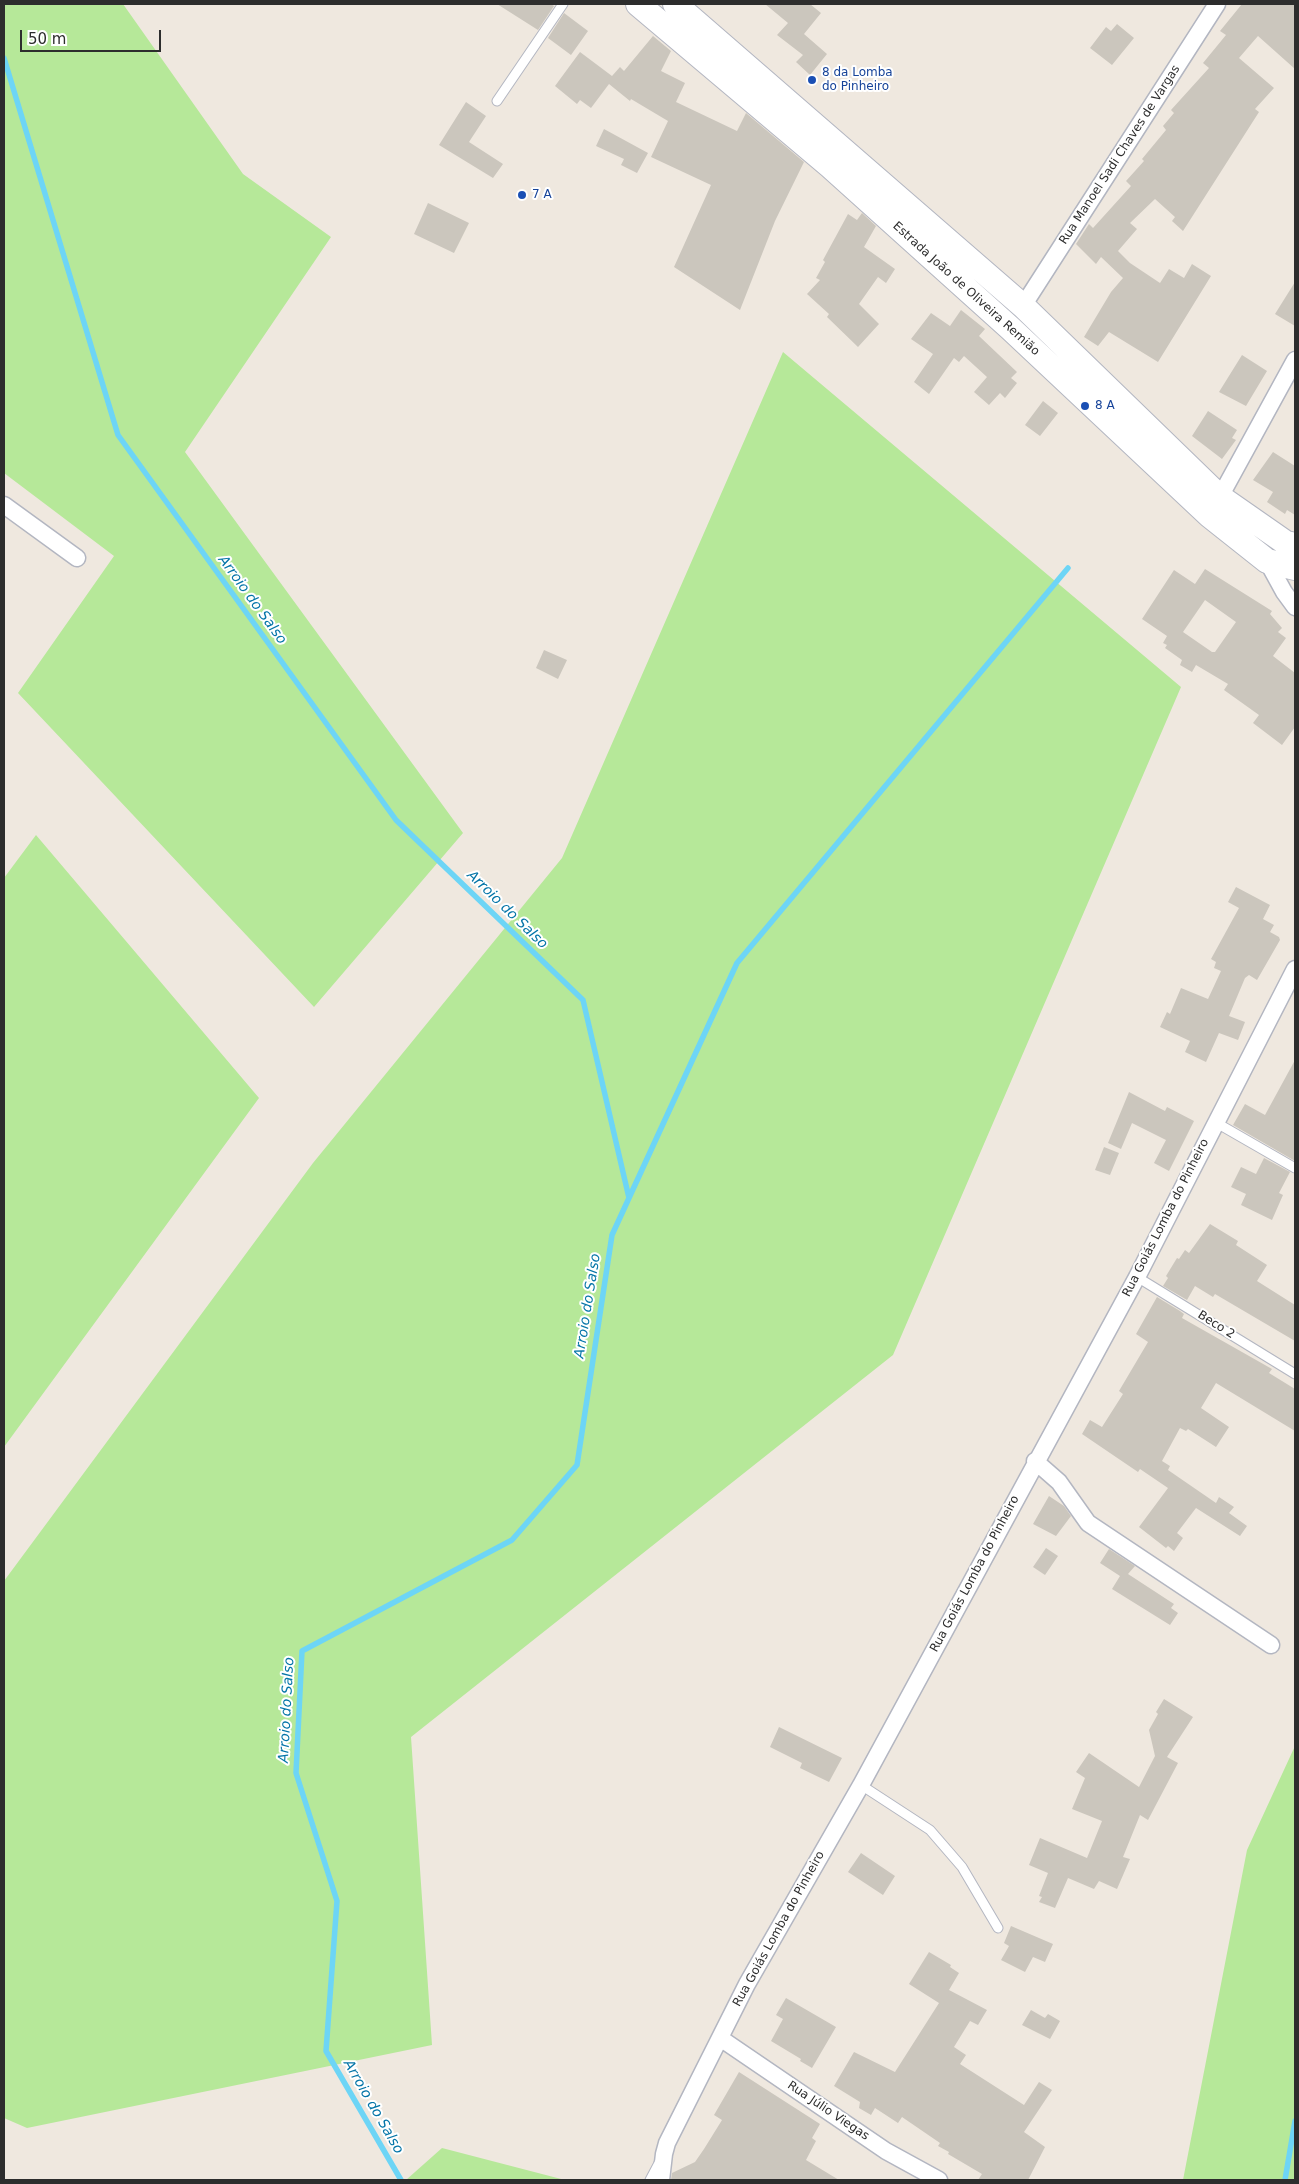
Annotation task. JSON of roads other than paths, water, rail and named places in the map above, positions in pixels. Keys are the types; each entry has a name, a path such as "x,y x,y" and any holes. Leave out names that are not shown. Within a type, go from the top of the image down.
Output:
{"main road":[{"name":"Estrada João de Oliveira Remião","path":"638,4 830,166 1010,328 1209,515 1267,561 1295,568"},
{"name":"Estrada João de Oliveira Remião","path":"686,10 1023,306 1220,497 1286,543 1295,545"}],"street":[{"name":"Rua Manoel Sadi Chaves de Vargas","path":"1023,306 1218,4"},
{"path":"1220,497 1295,360"},
{"path":"4,505 77,558"},
{"path":"1267,561 1284,592 1295,607"},
{"name":"Rua Goiás Lomba do Pinheiro","path":"661,2180 664,2154 747,1984 861,1785 1137,1277 1215,1122 1295,970"},
{"path":"1035,1462 1059,1482 1088,1523 1270,1645"},
{"name":"Rua Júlio Viegas","path":"720,2038 886,2151 939,2180"}],"lane":[{"path":"497,101 563,4"},
{"path":"1215,1122 1295,1168"},
{"name":"Beco 2","path":"1137,1277 1295,1374"},
{"path":"861,1785 930,1830 962,1867 998,1928"},
{"path":"650,2180 664,2154"}],"waterway":[{"name":"Arroio do Salso","path":"4,58 118,435 396,820 583,1000 629,1198 612,1235 577,1465 512,1540 302,1651 296,1773 337,1901 326,2051 401,2180"},
{"path":"629,1198 737,963 1068,568"},
{"path":"1285,2180 1295,2121"}],"place":[{"name":"8 da Lomba do Pinheiro","path":"812,80"},
{"name":"7 A","path":"522,195"},
{"name":"8 A","path":"1085,406"}]}
